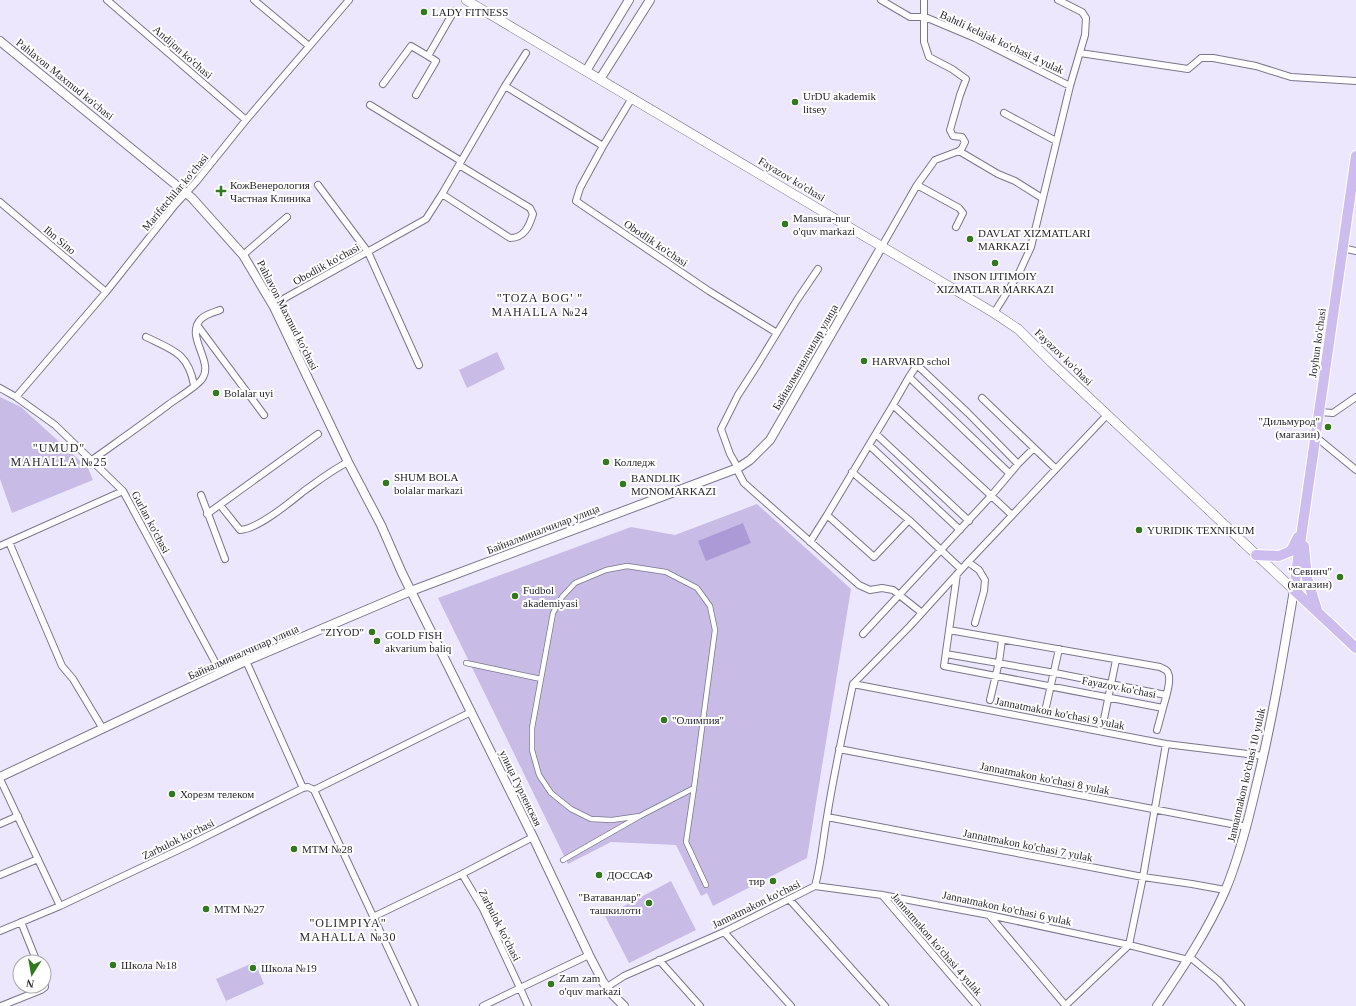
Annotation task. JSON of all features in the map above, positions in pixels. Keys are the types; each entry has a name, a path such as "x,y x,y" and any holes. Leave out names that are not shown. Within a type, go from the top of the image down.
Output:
{"main road":[{"name":"Fayazov ko'chasi","path":"466,0 882,246 1018,329 1107,415 1356,648"},
{"name":"Joyhun ko'chasi","path":"1302,532 1356,156"},
{"path":"1256,555 1278,556 1291,551 1302,532"},
{"path":"1294,590 1302,532"},
{"path":"1302,532 1307,578 1318,612"}],"street":[{"name":"Andijon ko'chasi","path":"107,0 246,120"},
{"path":"254,0 309,46"},
{"name":"Marifetchilar ko'chasi","path":"16,397 106,292 246,120 349,0"},
{"path":"586,71 629,0"},
{"path":"600,80 650,0"},
{"name":"Bahtli kelajak ko'chasi 4 yulak","path":"881,0 910,17 925,17 999,49 1070,86"},
{"path":"924,0 924,42 929,57 952,69 966,79 958,100 950,130 953,136 962,137 965,142 959,151 998,174 1015,180 1042,198"},
{"path":"994,313 1019,273 1031,247 1070,86 1085,35 1086,18 1082,12 1058,0"},
{"path":"428,56 454,11"},
{"name":"Pahlavon Maxmud ko'chasi","path":"0,41 186,193 210,217 243,255 274,307 348,462 381,525 411,591"},
{"path":"383,84 410,46 436,61 416,95"},
{"path":"1080,53 1188,69 1201,58 1213,58 1256,66 1291,77 1356,81"},
{"name":"Obodlik ko'chasi","path":"274,307 292,295 426,219 505,86 526,54"},
{"path":"505,86 603,146"},
{"name":"Obodlik ko'chasi","path":"632,98 580,188 576,201 709,290 777,333"},
{"path":"370,105 530,208 533,214 530,223 521,236 510,238 442,194"},
{"path":"1004,113 1056,141"},
{"name":"Байналминалчилар улица","path":"0,778 246,661 411,591 737,468 750,460 770,440 917,185 935,160 959,151"},
{"path":"318,185 368,252 419,365"},
{"path":"917,185 959,208 963,213 956,227"},
{"name":"Ibn Sino","path":"0,202 106,292"},
{"path":"243,255 287,217"},
{"path":"1342,248 1356,251"},
{"path":"818,270 797,300 738,395 721,429 730,454 744,482 858,585 870,590 882,588 893,590 922,613"},
{"path":"92,460 202,379 205,370 196,338 197,325 202,318 220,310"},
{"path":"197,325 264,415"},
{"path":"146,337 183,357 192,375 194,385"},
{"path":"810,542 917,365 968,413 1018,464"},
{"path":"909,377 1009,473"},
{"path":"0,388 16,397 55,425 123,491"},
{"path":"1320,412 1334,413 1356,397"},
{"path":"982,398 1056,469"},
{"path":"893,405 1012,515"},
{"path":"853,684 922,613 968,562 1107,415"},
{"path":"207,514 318,434"},
{"path":"876,434 969,520"},
{"path":"1316,438 1356,470"},
{"path":"869,445 960,530"},
{"path":"863,634 991,496 1009,473 1034,448"},
{"path":"220,505 240,530 247,530 276,512 334,469 348,462"},
{"path":"852,472 942,550 959,572"},
{"name":"Gurlan ko'chasi","path":"0,546 123,491 220,673"},
{"path":"201,495 225,559"},
{"path":"827,515 874,557 909,520"},
{"path":"9,542 62,666 73,679 103,729"},
{"path":"968,562 979,570 985,580 984,592 975,623"},
{"path":"640,816 612,820 591,819 570,809 551,793 539,775 532,750 532,728 553,613 562,597 576,583 606,570 627,566 666,572 697,588 710,606 715,630 686,842 706,885"},
{"name":"Fayazov ko'chasi","path":"948,630 1166,670 1169,674 1169,680 1163,708 944,666 948,630 959,572"},
{"name":"Jannatmakon ko'chasi 10 yulak","path":"1157,1006 1189,959 1209,925 1225,890 1247,827 1264,756 1294,590"},
{"name":"улица Гурленская","path":"411,591 589,955 610,991 624,1006"},
{"path":"990,700 999,662 1002,640"},
{"path":"1046,707 1059,650"},
{"path":"946,654 1055,672 1111,685 1166,695"},
{"path":"1104,719 1116,660"},
{"path":"246,661 303,788 308,787 314,790 415,1006"},
{"path":"466,663 541,678"},
{"name":"Jannatmakon ko'chasi 9 yulak","path":"853,684 1166,744 1264,756"},
{"name":"Jannatmakon ko'chasi","path":"610,991 624,976 724,932 815,886 819,874 827,817 853,684"},
{"path":"1157,730 1163,708"},
{"path":"314,790 471,712"},
{"path":"989,915 1066,1006 1129,945 1143,878 1166,744"},
{"name":"Jannatmakon ko'chasi 8 yulak","path":"840,749 1247,827"},
{"path":"0,778 60,906"},
{"name":"Zarbulok ko'chasi","path":"0,931 60,906 189,845 303,788"},
{"path":"563,860 640,816 694,788"},
{"path":"0,824 18,816"},
{"name":"Jannatmakon ko'chasi 7 yulak","path":"827,817 1143,878 1225,890"},
{"path":"373,917 532,838"},
{"path":"0,875 38,859"},
{"name":"Zarbulok ko'chasi","path":"462,874 483,909 528,1006"},
{"name":"Jannatmakon ko'chasi 6 yulak","path":"815,886 882,895 989,915 1189,959"},
{"name":"Jannatmakon ko'chasi 4 yulak","path":"882,895 977,1006"},
{"path":"789,899 885,1006"},
{"path":"21,922 34,954"},
{"path":"724,932 791,1006"},
{"path":"484,1006 589,955"},
{"path":"1189,959 1219,981 1241,1006"},
{"path":"659,960 700,1006"},
{"path":"1,1006 31,994"}],"shaded area":[{"path":"497,352 505,369 467,388 459,370"},
{"path":"0,397 21,407 88,468 93,480 12,513 0,479"},
{"name":"\"Олимпия\"","path":"757,504 851,589 807,858 713,906 707,893 701,896 676,845 611,842 568,864 438,598 631,527 675,535"},
{"path":"743,523 751,543 706,561 698,541"},
{"path":"671,881 696,930 629,963 605,916"},
{"path":"255,962 264,984 226,1001 216,979"}],"place":[{"name":"LADY FITNESS","path":"424,12"},
{"name":"UrDU akademik litsey","path":"795,102"},
{"name":"КожВенерология Частная Клиника","path":"221,191"},
{"name":"Mansura-nur o'quv markazi","path":"785,224"},
{"name":"DAVLAT XIZMATLARI MARKAZI","path":"970,239"},
{"name":"INSON IJTIMOIY XIZMATLAR MARKAZI","path":"995,263"},
{"name":"HARVARD schol","path":"864,361"},
{"name":"Bolalar uyi","path":"216,393"},
{"name":"\"Дильмурод\" (магазин)","path":"1328,427"},
{"name":"Колледж","path":"606,462"},
{"name":"SHUM BOLA bolalar markazi","path":"386,483"},
{"name":"BANDLIK MONOMARKAZI","path":"623,484"},
{"name":"YURIDIK TEXNIKUM","path":"1139,530"},
{"name":"\"Севинч\" (магазин)","path":"1340,577"},
{"name":"Fudbol akademiyasi","path":"515,596"},
{"name":"\"ZIYOD\"","path":"372,632"},
{"name":"GOLD FISH akvarium baliq","path":"377,641"},
{"name":"\"Олимпия\"","path":"664,720"},
{"name":"Хорезм телеком","path":"172,794"},
{"name":"MTM №28","path":"294,849"},
{"name":"ДОССАФ","path":"599,875"},
{"name":"тир","path":"773,881"},
{"name":"\"Ватаванлар\" ташкилоти","path":"649,903"},
{"name":"MTM №27","path":"206,909"},
{"name":"Школа №18","path":"113,965"},
{"name":"Школа №19","path":"253,968"},
{"name":"Zam zam o'quv markazi","path":"551,984"}],"district":[{"name":"\"TOZA BOG' \" MAHALLA №24","path":"540,305"},
{"name":"\"UMUD\" MAHALLA №25","path":"59,455"},
{"name":"\"OLIMPIYA\" MAHALLA №30","path":"348,930"}]}
